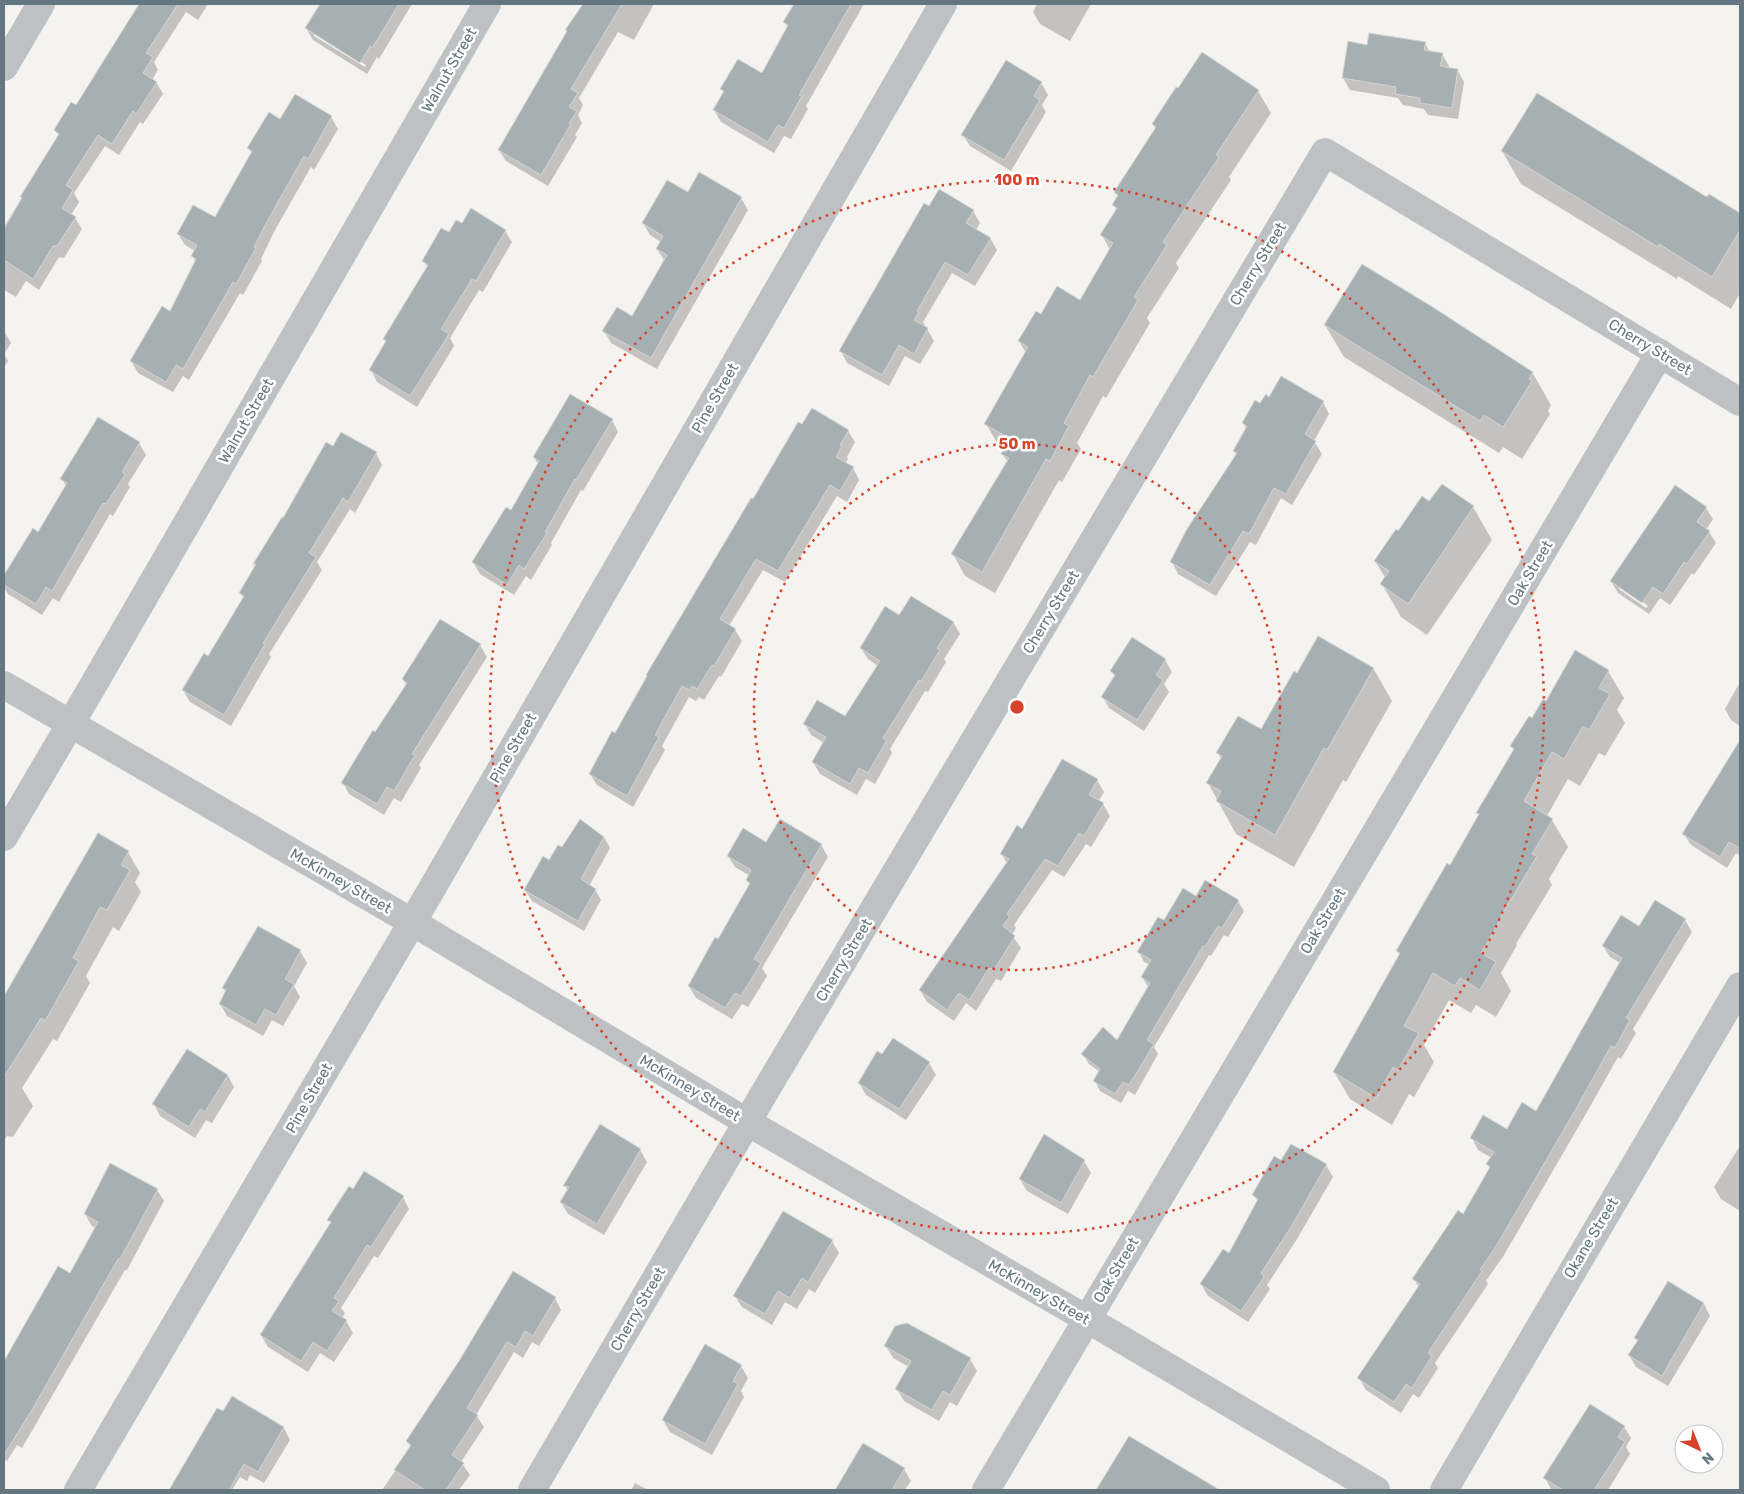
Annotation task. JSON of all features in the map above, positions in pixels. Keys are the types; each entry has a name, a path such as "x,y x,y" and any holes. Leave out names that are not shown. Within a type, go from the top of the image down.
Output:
{"street":[{"path":"4,67 41,4"},
{"name":"Walnut Street","path":"4,837 487,4"},
{"name":"Pine Street","path":"78,1490 412,922 943,4"},
{"name":"Cherry Street","path":"532,1490 747,1122 1326,152 1740,402"},
{"name":"Oak Street","path":"986,1490 1660,353"},
{"name":"McKinney Street","path":"4,685 412,922 747,1122 1376,1490"},
{"name":"Okane Street","path":"1444,1490 1740,986"}],"building":[{"path":"139,4 178,4 146,53 153,57 143,73 157,82 136,114 133,111 112,144 98,135 66,185 73,190 62,208 76,217 57,246 53,246 33,279 4,260 4,229 22,198 20,197 59,134 54,130 71,102 76,105"},
{"path":"320,4 399,4 372,48 370,46 360,63 305,28"},
{"path":"583,4 622,4 571,89 578,93 569,107 577,111 541,175 498,150 567,31 565,30"},
{"path":"794,4 851,4 799,95 802,96 784,128 778,125 768,142 713,110 724,91 720,89 738,59 762,73 788,25 783,22"},
{"path":"1369,33 1426,42 1424,50 1443,53 1440,66 1458,69 1452,108 1420,103 1420,98 1395,94 1396,87 1342,78 1348,41 1367,45"},
{"path":"1202,52 1259,90 1216,155 1219,157 1163,242 1167,245 1134,297 1138,300 1093,377 1090,375 1064,423 1069,426 1050,461 1046,459 982,572 951,554 1009,458 1001,454 1009,438 984,424 1028,347 1018,341 1036,311 1041,314 1057,286 1080,300 1113,243 1100,235 1117,208 1112,205 1118,195 1114,192 1156,127 1152,124"},
{"path":"1006,60 1042,82 1034,96 1040,100 1004,160 961,135"},
{"path":"1537,93 1707,197 1709,194 1740,213 1740,230 1712,277 1659,244 1658,247 1501,151"},
{"path":"295,94 332,116 308,159 304,156 269,218 254,247 256,248 236,284 233,282 183,369 176,365 166,382 130,361 162,306 170,311 196,259 191,256 197,245 177,234 193,205 215,217 252,151 247,148 269,112 280,119"},
{"path":"699,172 742,197 651,358 602,331 617,307 632,316 667,255 656,249 663,236 642,223 667,180 688,192"},
{"path":"939,189 974,210 966,223 991,238 968,275 945,262 917,311 919,312 914,320 928,328 914,354 899,345 882,375 839,351 924,203 929,206"},
{"path":"471,208 506,230 476,281 472,279 441,329 449,334 410,396 369,370 386,341 383,339 428,265 422,261 441,228 449,232 456,220 462,223"},
{"path":"1362,264 1533,372 1529,379 1532,381 1503,427 1484,415 1480,421 1324,325"},
{"path":"1281,376 1324,401 1305,434 1316,441 1286,494 1274,488 1249,534 1243,531 1210,585 1170,562 1187,529 1237,453 1233,451 1247,426 1242,423 1255,400 1260,403 1266,394 1269,397"},
{"path":"570,394 613,419 575,479 545,532 547,533 524,569 519,565 507,585 472,562 506,507 511,510 539,461 533,457"},
{"path":"812,408 849,430 840,445 842,446 836,457 854,467 840,491 830,485 778,571 756,559 720,619 736,629 714,666 712,665 697,689 692,686 689,690 682,686 655,735 659,737 627,796 589,774 612,731 615,733 646,675 751,498 753,499 798,422 802,424"},
{"path":"98,417 140,442 122,472 125,475 106,504 103,503 52,591 46,587 36,604 4,585 4,575 33,528 38,532 67,483 60,479"},
{"path":"341,432 377,452 348,502 343,498 309,553 316,557 263,643 265,644 224,715 182,690 204,653 208,656 244,596 239,593 256,564 253,564 283,518 326,442 333,446"},
{"path":"1442,484 1474,506 1408,604 1380,584 1389,571 1374,561 1422,496 1429,501"},
{"path":"1675,485 1707,507 1697,522 1710,531 1687,564 1684,562 1663,594 1653,587 1642,603 1610,581"},
{"path":"911,596 954,622 937,648 940,650 883,738 887,740 868,773 859,768 850,784 812,762 826,737 803,724 817,700 845,716 880,661 860,648 885,606 899,615"},
{"path":"440,619 481,644 412,754 415,755 394,791 387,787 377,804 341,783 373,730 375,732 407,683 402,679"},
{"path":"1318,636 1374,668 1327,750 1324,748 1275,835 1216,801 1221,791 1206,783 1222,756 1216,753 1238,716 1261,729 1294,671 1297,673"},
{"path":"1132,637 1166,659 1156,675 1163,680 1137,720 1101,697 1115,675 1110,671"},
{"path":"1575,650 1609,670 1599,688 1610,694 1589,730 1583,726 1564,759 1552,752 1524,801 1553,819 1532,854 1537,856 1481,953 1496,962 1480,990 1460,978 1455,986 1433,973 1404,1026 1419,1033 1398,1070 1393,1067 1376,1098 1333,1072 1400,953 1396,951 1447,863 1450,865 1479,814 1476,813 1514,749 1510,746 1529,716 1532,718 1543,699 1546,701"},
{"path":"1740,740 1740,848 1729,842 1720,857 1682,834"},
{"path":"1062,759 1098,779 1089,795 1104,803 1084,836 1079,833 1058,866 1045,859 1007,914 1010,916 1003,926 1015,936 994,970 989,968 969,1000 959,993 947,1010 919,990 1009,859 1000,854 1017,825 1022,829"},
{"path":"580,819 604,837 581,879 596,889 578,921 524,890 543,856 549,860 558,845 562,847"},
{"path":"780,819 822,844 754,959 761,963 741,996 735,993 725,1008 688,986 715,937 718,939 750,883 746,880 751,870 727,856 743,828 766,842"},
{"path":"98,833 129,851 121,865 130,870 107,910 100,907 73,958 79,961 45,1021 41,1018 4,1077 4,996"},
{"path":"1205,880 1239,900 1222,928 1218,926 1205,947 1203,946 1147,1040 1154,1044 1129,1085 1123,1082 1115,1094 1093,1081 1100,1069 1081,1054 1103,1027 1117,1040 1150,983 1141,977 1151,960 1137,952 1158,917 1164,920 1183,888 1196,896"},
{"path":"1655,900 1686,919 1626,1018 1630,1020 1615,1048 1611,1046 1498,1243 1480,1270 1482,1271 1428,1353 1432,1356 1412,1388 1406,1384 1394,1402 1357,1378 1420,1284 1412,1279 1458,1210 1463,1214 1490,1167 1486,1164 1494,1152 1470,1138 1483,1115 1507,1129 1522,1102 1536,1111 1622,958 1602,946 1621,915 1639,926"},
{"path":"258,926 301,950 285,979 294,984 276,1015 265,1009 256,1025 219,1004 226,990 222,988"},
{"path":"893,1038 930,1062 899,1109 858,1083 877,1051 882,1054"},
{"path":"187,1049 228,1075 205,1112 200,1109 189,1127 152,1104"},
{"path":"600,1124 641,1149 597,1224 560,1202 569,1187 563,1186"},
{"path":"1044,1134 1085,1160 1061,1203 1019,1179"},
{"path":"1291,1144 1327,1164 1291,1227 1261,1273 1264,1277 1241,1311 1200,1284 1223,1249 1229,1253 1258,1199 1252,1195 1274,1156 1281,1160"},
{"path":"110,1163 158,1189 120,1259 118,1259 4,1455 4,1361 58,1266 70,1273 98,1222 84,1214"},
{"path":"364,1171 404,1196 371,1247 367,1245 334,1298 339,1301 332,1311 347,1320 327,1351 313,1342 301,1361 260,1335 331,1222 327,1220 349,1186 353,1189"},
{"path":"783,1211 833,1240 808,1282 802,1278 790,1298 778,1291 765,1314 733,1296"},
{"path":"513,1271 556,1297 533,1336 525,1331 516,1347 507,1342 467,1408 478,1415 452,1455 464,1463 446,1490 425,1490 394,1470 411,1445 406,1441 459,1361"},
{"path":"1668,1281 1704,1303 1662,1376 1628,1355 1638,1340 1634,1338"},
{"path":"907,1323 971,1358 950,1395 943,1391 932,1410 895,1389 911,1361 884,1346 895,1326"},
{"path":"705,1344 742,1365 733,1381 738,1384 705,1444 662,1420"},
{"path":"232,1396 284,1427 258,1472 244,1464 229,1490 169,1490 217,1408 223,1411"},
{"path":"1590,1404 1625,1426 1618,1437 1625,1442 1594,1490 1563,1490 1543,1478"},
{"path":"1129,1436 1220,1490 1096,1490"},
{"path":"863,1443 905,1468 892,1490 835,1490"}]}
